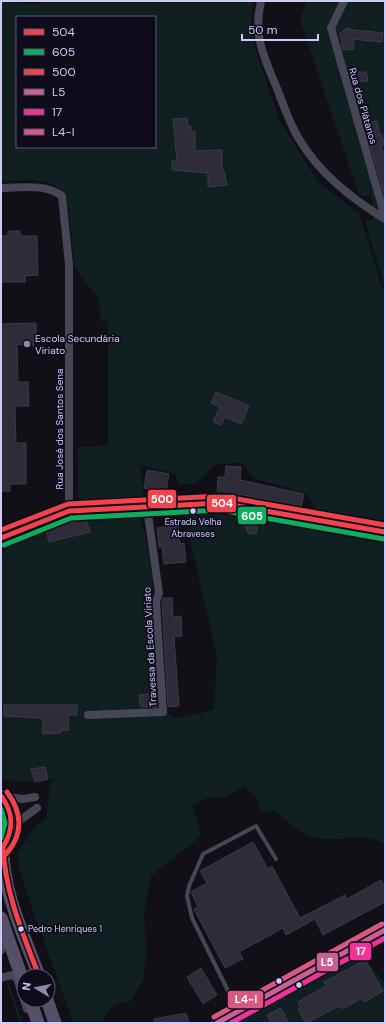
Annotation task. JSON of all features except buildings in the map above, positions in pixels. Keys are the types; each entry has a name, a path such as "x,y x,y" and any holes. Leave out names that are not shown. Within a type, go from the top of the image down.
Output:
{"main road":[{"path":"1,796 11,812 12,830 2,848 6,883 36,968"},
{"path":"2,919 19,968"},
{"path":"217,1023 385,930"},
{"path":"33,1008 37,1022"},
{"path":"50,1008 55,1023"}],"street":[{"path":"261,1 257,16 261,50 298,138 316,162 356,201 385,218"},
{"name":"Rua dos Plátanos","path":"344,1 331,28 382,201 385,218"},
{"name":"Rua José dos Santos Sena","path":"1,188 46,188 56,191 62,196 69,265 70,511"},
{"path":"1,538 70,511 220,502 385,532"},
{"name":"Travessa da Escola Viriato","path":"88,715 163,712 156,602 158,594 147,507"},
{"path":"1,796 22,799 34,797"},
{"path":"12,830 19,821 37,808"},
{"path":"1,950 4,942 2,919"},
{"path":"1,978 12,975 17,978 28,1013 37,1022"}],"lane":[{"path":"238,1011 192,918 187,896 189,886 203,854 256,826 276,859"}],"shaded area":[{"path":"43,1 253,1 251,27 257,54 279,120 319,183 359,213 385,296 385,844 377,840 362,837 324,839 310,836 297,829 274,810 262,813 257,798 243,786 226,798 207,798 193,805 201,836 151,876 144,915 147,956 143,980 131,1001 112,1007 106,1013 102,1023 73,1023 56,975 56,968 54,968 20,873 17,854 36,825 46,820 50,786 54,778 21,782 1,778 1,554 14,544 47,529 103,517 138,517 143,528 151,568 159,680 158,693 140,695 141,709 159,707 175,718 214,710 217,656 183,510 213,508 239,510 325,527 308,494 253,478 243,463 216,464 195,484 178,484 176,474 140,465 144,500 82,504 78,502 77,447 108,446 108,321 100,321 99,300 75,267 67,198 62,191 55,186 38,181 1,181 1,2 42,4"},
{"path":"308,1 385,1 385,288 366,224 367,221 374,218 371,193 366,197 359,195 300,19"},
{"path":"360,953 385,983 385,1023 234,1023"},
{"path":"8,982 16,1004 16,1008 18,1008 23,1023 20,1023 7,985"}],"transit line":[{"name":"500","path":"1,530 68,504 220,496 385,525"},
{"name":"504","path":"1,538 69,511 220,503 385,532"},
{"name":"605","path":"4,545 71,518 220,510 384,539"},
{"name":"500","path":"6,854 16,839 19,823 16,807 7,792"},
{"name":"504","path":"1,796 8,809 11,821 9,834 3,847"},
{"name":"605","path":"1,809 5,823 1,838"},
{"name":"504","path":"3,847 4,864 11,897 36,968"},
{"name":"L4-I","path":"214,1017 382,924"},
{"name":"L5","path":"217,1023 385,930"},
{"name":"17","path":"231,1023 385,938"}],"place":[{"name":"Escola Secundária Viriato","path":"27,344"},
{"name":"Estrada Velha Abraveses","path":"193,511"},
{"name":"Pedro Henriques 1","path":"21,929"}]}
